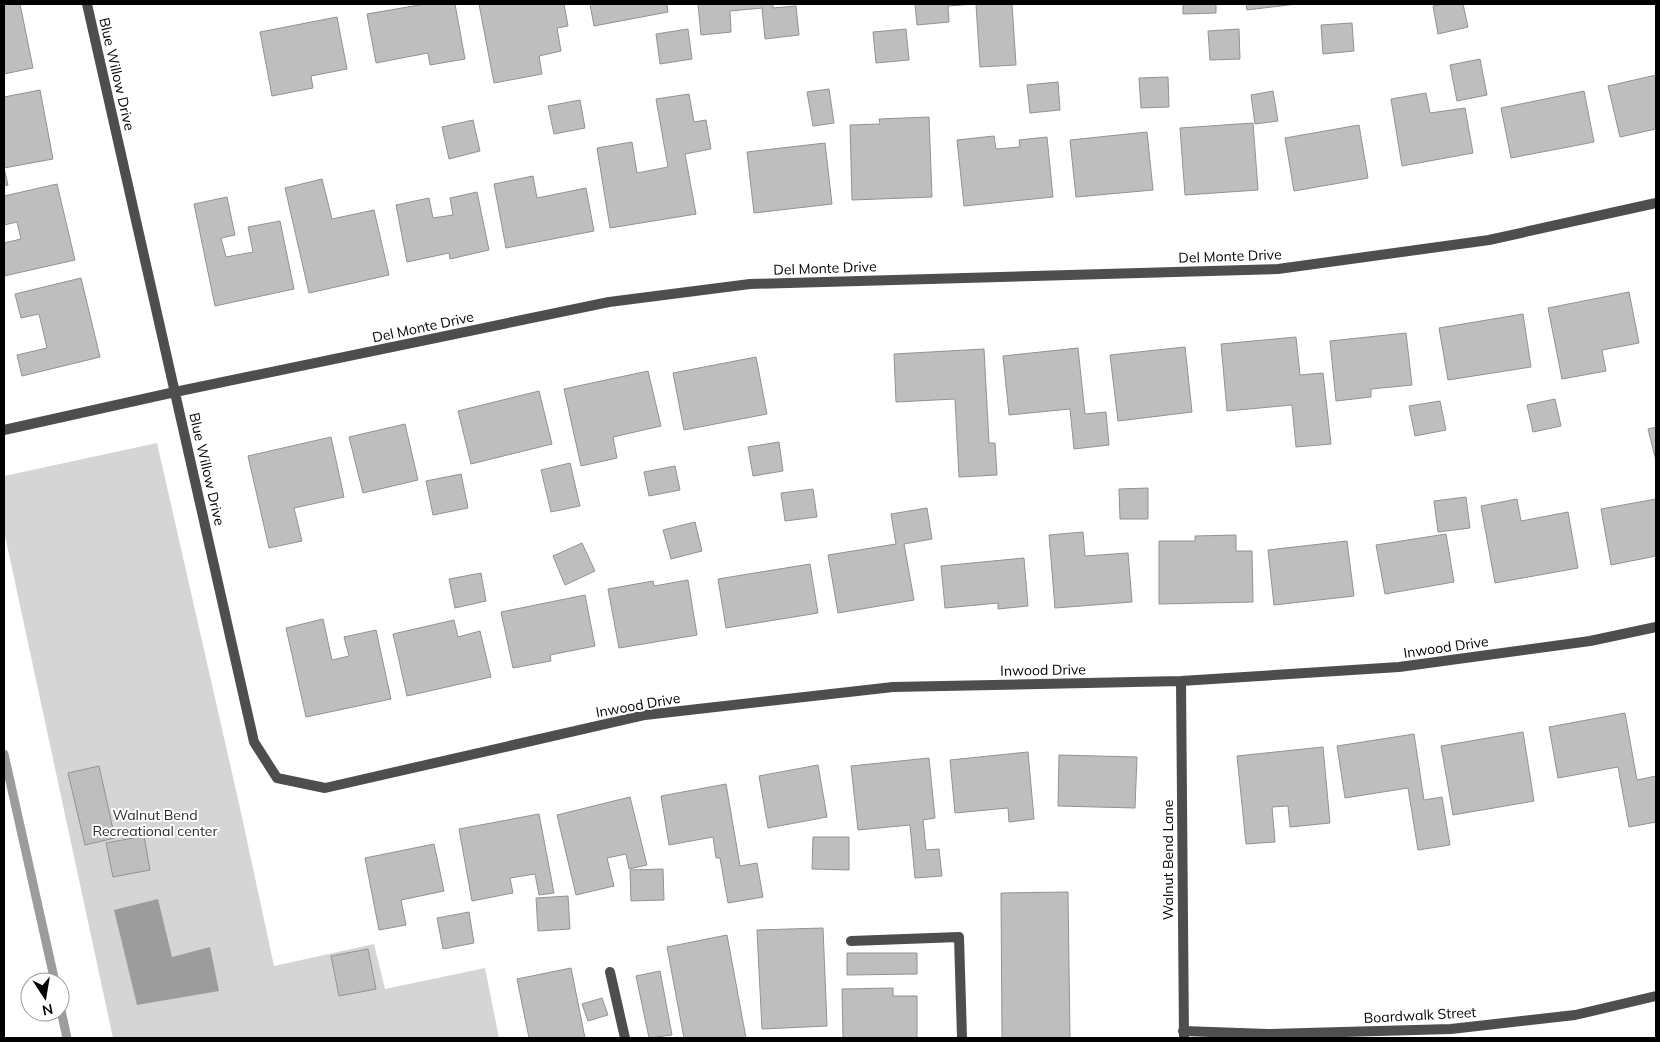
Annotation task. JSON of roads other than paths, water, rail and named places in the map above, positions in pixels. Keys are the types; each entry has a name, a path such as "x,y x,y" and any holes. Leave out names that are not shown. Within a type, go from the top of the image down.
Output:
{"street":[{"name":"Blue Willow Drive","path":"87,4 254,742 277,778 325,788 434,763"},
{"name":"Del Monte Drive","path":"4,430 175,392 609,302 750,284 1278,269 1489,240 1656,203"},
{"name":"Inwood Drive","path":"434,763 645,714 893,687 1181,681 1398,667 1590,641 1656,626"},
{"name":"Walnut Bend Lane","path":"1181,681 1184,1035"},
{"path":"851,941 959,938 962,1038"},
{"path":"610,972 625,1038"},
{"name":"Boardwalk Street","path":"1184,1035 1451,1029 1575,1014 1656,996"}],"waterway":[{"path":"4,754 53,972"},
{"path":"64,1022 67,1038"}],"park label":[{"name":"Walnut Bend Recreational center","path":"155,824"}]}
